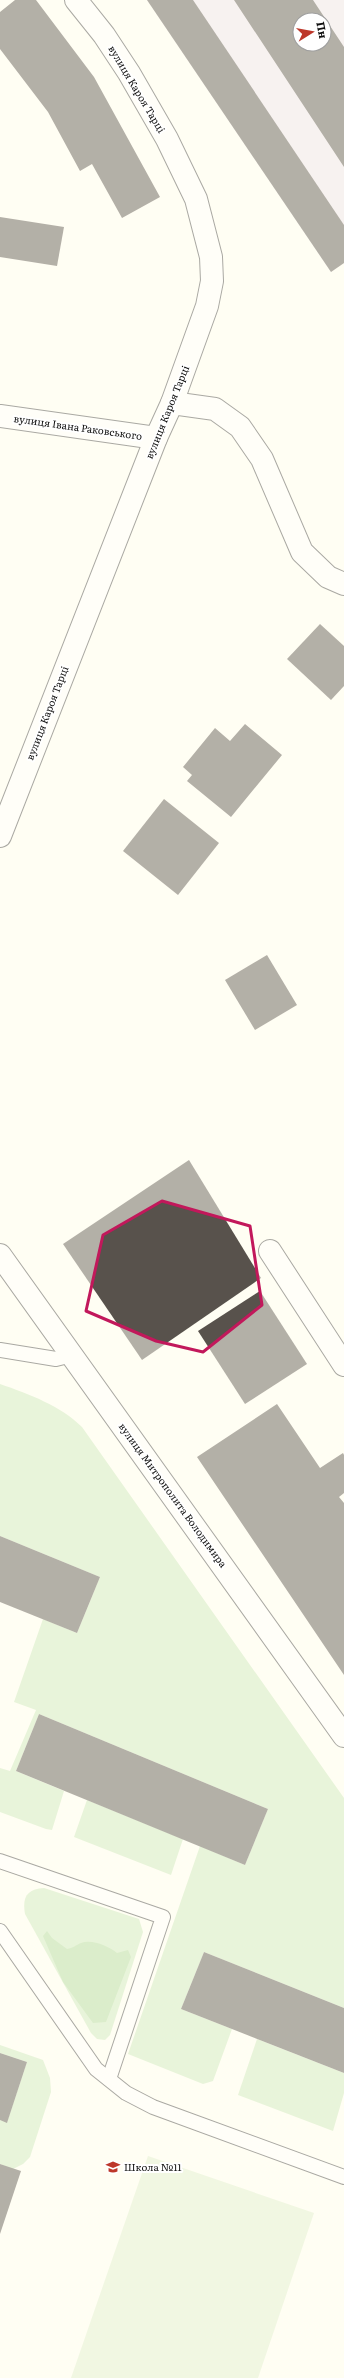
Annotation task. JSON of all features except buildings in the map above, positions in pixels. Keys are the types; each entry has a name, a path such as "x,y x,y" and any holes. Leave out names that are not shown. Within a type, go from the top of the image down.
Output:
{"street":[{"name":"вулиця Кароя Тарці","path":"0,836 156,438 172,403 207,306 212,282 211,258 196,199 167,139 121,60 76,0"},
{"path":"172,403 216,409 240,427 262,459 302,552 328,577 344,584"},
{"name":"вулиця Івана Раковського","path":"0,416 156,438"},
{"path":"270,1251 344,1365"},
{"name":"вулиця Митрополита Володимира","path":"0,1255 344,1736"}],"lane":[{"path":"0,1350 56,1359 72,1356"},
{"path":"0,1861 163,1917 109,2080"},
{"path":"0,1931 96,2069 126,2093 153,2107 344,2177"}],"highlighted area":[{"path":"162,1201 250,1226 262,1305 203,1352 156,1341 86,1311 103,1235"}],"shaded area":[{"path":"147,0 344,0 344,263 331,272"}],"green space":[{"path":"0,1384 44,1401 64,1413 82,1427 344,1798 344,2008 204,1952 181,2009 232,2029 213,2081 203,2084 128,2054 200,1846 245,1865 268,1809 39,1714 16,1771 64,1791 52,1830 0,1812 0,1768 10,1771 36,1710 14,1702 43,1619 77,1633 100,1577 0,1536"},
{"path":"87,1800 183,1839 171,1875 74,1837"},
{"path":"44,1888 139,1919 143,1932 110,2035 105,2040 97,2039 91,2033 25,1914 24,1903 27,1895 33,1890"},
{"path":"47,1931 52,1938 67,1949 81,1943 90,1942 105,1946 117,1953 128,1950 131,1957 106,2022 93,2023 63,1982 43,1936"},
{"path":"257,2039 344,2073 344,2093 333,2131 238,2095"},
{"path":"0,2045 43,2060 50,2078 51,2092 30,2157 23,2164 13,2169 0,2164 0,2120 7,2122 27,2062 0,2053"},
{"path":"148,2156 314,2213 258,2378 71,2378"}],"place":[{"name":"Школа №11","path":"113,2167"}]}
